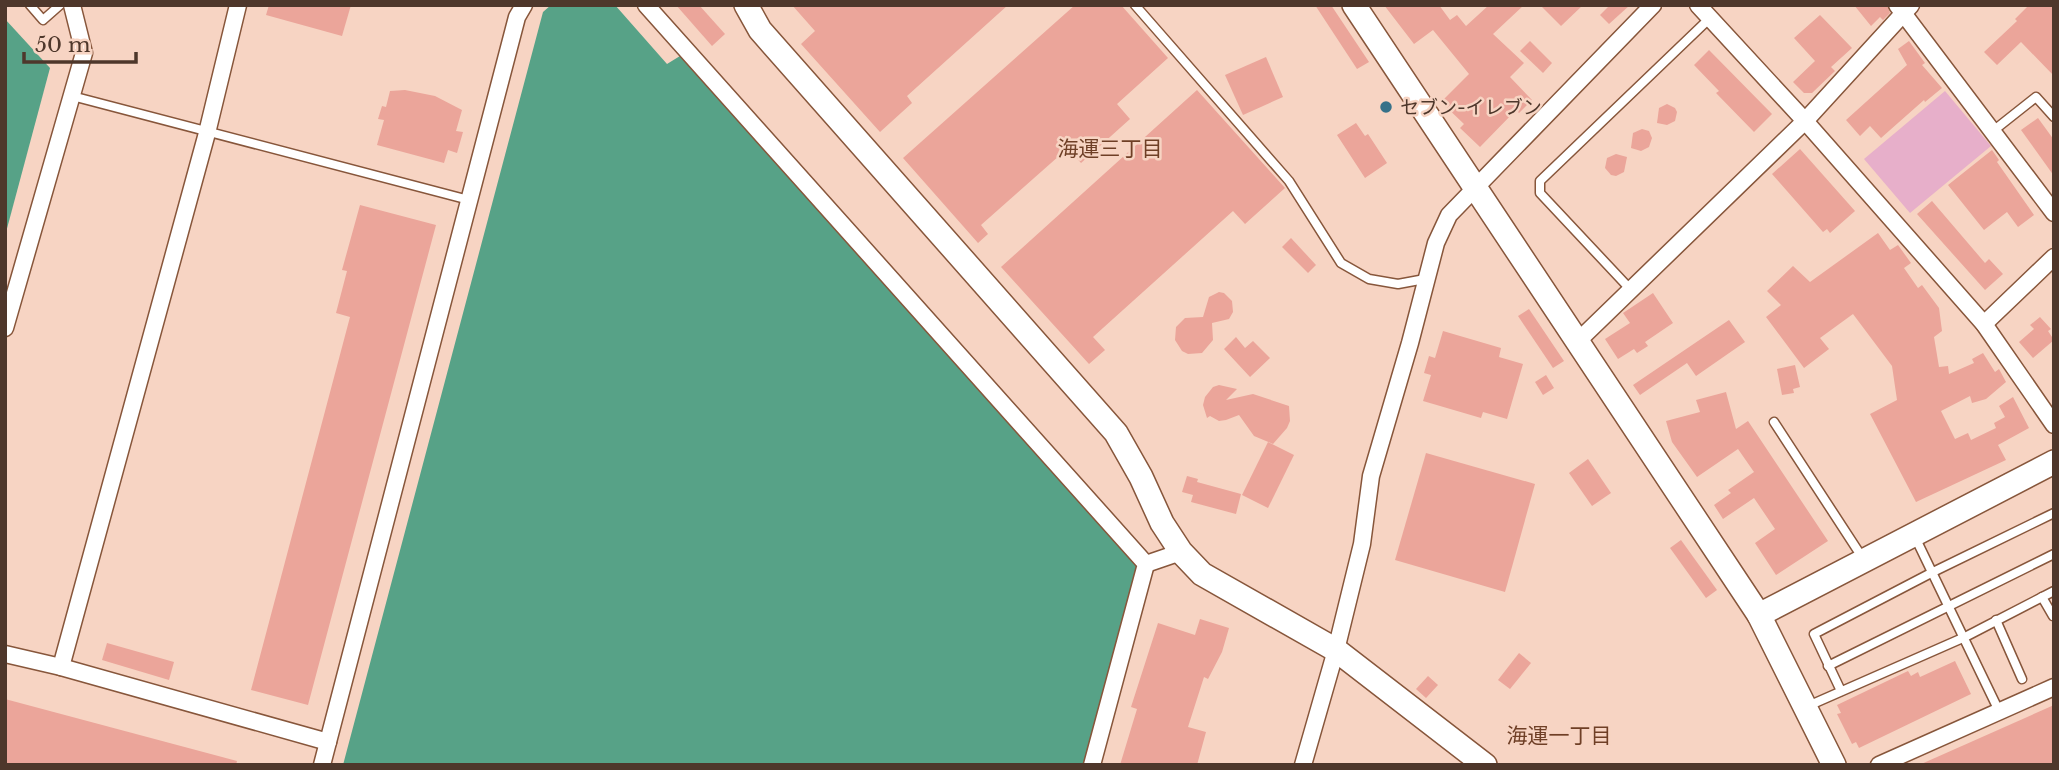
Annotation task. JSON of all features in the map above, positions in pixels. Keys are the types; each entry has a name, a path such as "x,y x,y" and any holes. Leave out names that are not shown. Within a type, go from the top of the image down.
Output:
{"street":[{"path":"5,328 84,53 72,5"},
{"path":"61,667 207,133 238,5"},
{"path":"322,765 517,16 524,5"},
{"path":"646,5 1146,564"},
{"path":"746,5 760,30 1115,433 1141,477 1162,523 1181,552 1202,574 1336,650 1485,765"},
{"path":"1354,5 1759,615 1834,765"},
{"path":"1303,765 1336,650 1362,544 1371,476 1436,243 1449,215 1473,187 1653,5"},
{"path":"1698,5 1805,121 1984,324 2054,425"},
{"path":"1578,341 1805,121 1904,8 2054,213"},
{"path":"1984,324 2054,257"},
{"path":"1759,615 2054,462"},
{"path":"1146,564 1181,552"},
{"path":"1092,765 1146,564"},
{"path":"5,654 61,667 328,742"},
{"path":"1879,765 2054,687"}],"lane":[{"path":"30,5 43,20 60,5"},
{"path":"1135,5 1289,181 1341,263 1369,279 1398,284 1425,279"},
{"path":"1631,290 1540,193 1540,181 1710,18"},
{"path":"72,96 469,200"},
{"path":"1993,131 2036,96 2054,117"},
{"path":"1774,422 1864,559"},
{"path":"1841,691 1814,634 2054,513"},
{"path":"1913,534 1965,637 1998,711"},
{"path":"1828,666 2054,554"},
{"path":"1806,707 1965,637 2054,591"},
{"path":"2042,597 2053,616"},
{"path":"1996,620 2022,679"}],"shaded area":[{"path":"551,5 615,5 667,64 680,56 1138,567 1083,765 343,765 543,12"},
{"path":"5,19 50,68 5,236"},
{"path":"1945,91 1991,146 1910,213 1864,159"}],"building":[{"path":"269,5 351,5 342,36 266,15"},
{"path":"676,5 699,5 725,34 712,46"},
{"path":"792,5 1008,5 907,96 912,103 880,132 801,44 815,31"},
{"path":"1075,5 1121,5 1168,58 1117,104 1130,119 1081,163 1068,148 981,225 988,234 978,243 903,158"},
{"path":"1315,5 1331,5 1369,62 1357,69"},
{"path":"1384,5 1439,5 1450,20 1457,15 1466,26 1489,5 1524,5 1493,34 1524,63 1510,77 1532,100 1519,113 1516,110 1480,147 1460,128 1464,124 1441,102 1469,74 1433,30 1414,44"},
{"path":"1540,5 1583,5 1561,26"},
{"path":"1610,5 1630,5 1609,24 1600,15"},
{"path":"1854,5 1887,5 1890,13 1883,20 1880,17 1871,26"},
{"path":"2029,5 2054,5 2054,76 2021,42 1997,65 1984,52 2017,21 2015,19"},
{"path":"1820,15 1852,48 1831,67 1835,71 1812,93 1804,93 1793,82 1815,61 1794,38"},
{"path":"1530,41 1552,63 1543,73 1520,51"},
{"path":"1909,41 1925,63 1922,65 1942,88 1925,102 1924,100 1881,138 1870,126 1860,136 1846,120 1907,65 1898,49"},
{"path":"1709,50 1772,114 1754,132 1716,93 1719,91 1694,65"},
{"path":"1266,57 1283,97 1243,115 1225,75"},
{"path":"405,90 435,96 462,110 456,131 463,132 457,153 448,150 444,163 377,145 384,120 378,119 382,106 386,107 390,91"},
{"path":"1197,90 1285,188 1245,224 1233,211 1093,337 1105,350 1089,364 1001,267"},
{"path":"1667,104 1677,112 1675,121 1667,125 1657,123 1659,108"},
{"path":"2038,118 2054,140 2054,176 2021,130"},
{"path":"1356,123 1365,136 1368,134 1387,163 1365,178 1337,135"},
{"path":"1642,129 1649,131 1652,138 1649,147 1641,151 1631,148 1633,133"},
{"path":"1800,149 1855,211 1830,233 1827,229 1823,232 1772,174"},
{"path":"1992,150 1999,160 1997,162 2034,215 2018,227 2007,212 1984,230 1948,185"},
{"path":"1616,154 1627,157 1624,172 1616,176 1611,175 1605,168 1607,158"},
{"path":"1932,201 1985,263 1989,259 2003,274 1985,290 1917,214"},
{"path":"360,205 436,225 308,705 251,690 350,317 336,313 347,271 342,270"},
{"path":"1878,233 1890,250 1898,245 1911,263 1904,268 1918,288 1922,285 1939,308 1942,331 1934,337 1939,367 1948,366 1949,374 1974,363 1972,359 1983,353 1995,372 1999,369 2006,382 1986,399 1972,403 1970,396 1941,411 1955,439 1968,433 1971,440 1996,428 1994,423 2005,417 1999,406 2013,397 2029,428 1998,445 2006,460 1916,502 1870,414 1897,400 1892,366 1853,314 1820,338 1829,349 1804,368 1766,317 1781,305 1767,291 1793,266 1810,282"},
{"path":"1291,238 1316,265 1308,273 1282,247"},
{"path":"1219,292 1232,301 1233,312 1229,319 1212,323 1213,340 1202,353 1188,354 1182,351 1175,340 1176,327 1185,318 1203,317 1209,297"},
{"path":"1653,293 1673,323 1645,342 1648,346 1637,353 1634,349 1618,359 1605,339 1630,323 1623,313"},
{"path":"1529,309 1564,361 1553,368 1518,316"},
{"path":"2040,317 2051,329 2048,331 2054,340 2033,358 2019,342 2034,329 2030,325"},
{"path":"1729,320 1745,342 1696,376 1687,363 1640,395 1633,385"},
{"path":"1443,331 1501,348 1499,357 1523,364 1507,419 1483,412 1481,418 1423,401 1431,375 1424,373 1429,356 1435,358"},
{"path":"1236,337 1245,348 1253,341 1270,358 1250,377 1224,349"},
{"path":"1795,365 1800,387 1793,389 1794,393 1782,395 1777,369"},
{"path":"1546,375 1554,388 1543,395 1535,382"},
{"path":"1219,385 1237,389 1226,400 1253,394 1289,406 1290,421 1287,428 1273,444 1254,436 1239,415 1219,421 1210,416 1207,418 1203,405 1205,397 1213,387"},
{"path":"1726,392 1736,429 1748,421 1828,541 1776,575 1755,543 1775,529 1754,498 1723,519 1714,505 1731,493 1728,490 1754,472 1738,449 1697,477 1672,442 1666,421 1700,412 1696,400"},
{"path":"1268,442 1294,455 1268,508 1242,495"},
{"path":"1426,453 1535,484 1505,592 1395,560"},
{"path":"1588,459 1611,493 1592,506 1569,473"},
{"path":"1187,476 1198,479 1197,482 1241,494 1236,514 1191,502 1193,495 1182,492"},
{"path":"1681,540 1717,590 1706,598 1670,548"},
{"path":"1200,619 1229,628 1222,652 1208,679 1204,677 1188,727 1206,732 1197,765 1120,765 1137,709 1131,707 1158,623 1195,635"},
{"path":"107,643 174,662 169,680 102,660"},
{"path":"1519,653 1531,663 1510,689 1498,680"},
{"path":"1955,661 1971,694 1859,748 1856,742 1852,744 1837,714 1841,713 1837,705 1908,671 1911,676 1918,672 1920,677"},
{"path":"1428,676 1438,685 1426,698 1416,689"},
{"path":"5,699 237,761 236,765 5,765"},
{"path":"2054,705 2054,765 1919,765"}],"place":[{"name":"セブン-イレブン","path":"1386,107"}],"district":[{"name":"海運三丁目","path":"1110,149"},
{"name":"海運一丁目","path":"1559,736"}]}
